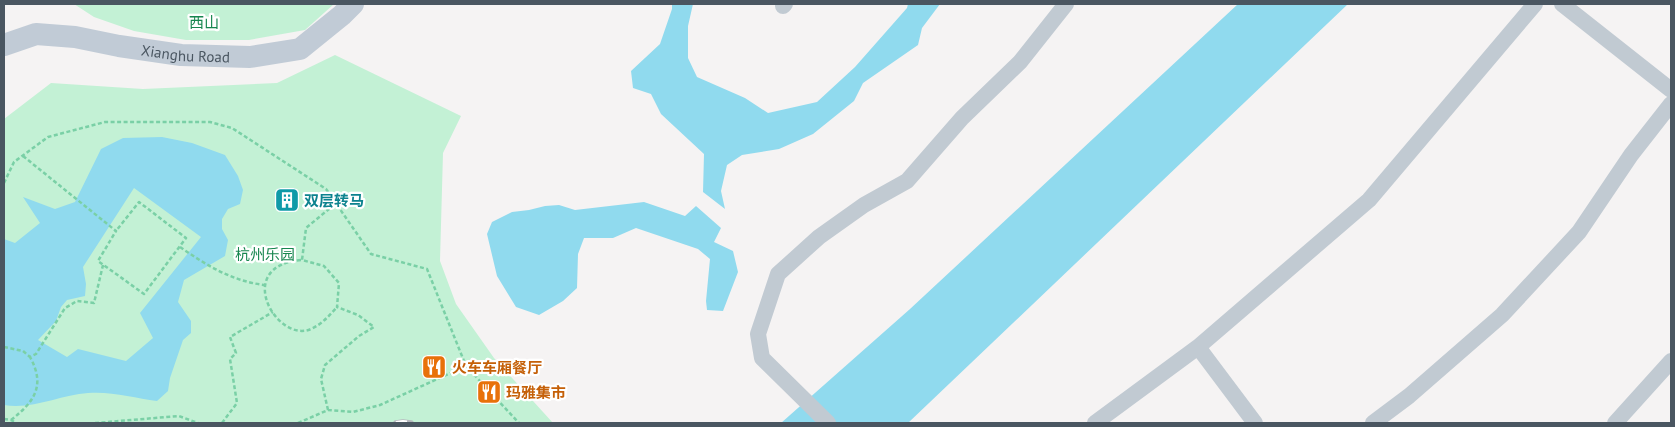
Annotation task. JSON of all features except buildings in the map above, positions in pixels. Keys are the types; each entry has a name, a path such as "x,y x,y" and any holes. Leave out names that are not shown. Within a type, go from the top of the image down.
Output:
{"main road":[{"name":"Xianghu Road","path":"4,44 36,34 75,37 119,46 181,55 250,57 300,48 353,4"}],"street":[{"path":"828,423 762,358 758,334 778,274 818,237 864,205 907,181 962,118 1020,62 1066,4"},
{"path":"1095,423 1198,347 1369,200 1535,4"},
{"path":"1562,4 1671,90"},
{"path":"1373,423 1409,396 1515,302 1579,232 1631,155 1671,104"},
{"path":"1198,347 1255,423"},
{"path":"1615,423 1671,361"}],"path":[{"path":"4,183 14,162 48,137 105,122 210,122 232,128 326,190 371,254 428,269 466,366 519,423"},
{"path":"23,156 116,231"},
{"path":"139,202 186,238 180,247 144,294 98,261 116,231 139,202"},
{"path":"302,260 306,228 336,204"},
{"path":"180,247 215,269 249,283 264,286"},
{"path":"302,260 324,266 339,283 337,307 324,321 309,330 292,330 276,319 268,305 264,286 270,272 288,261 302,260"},
{"path":"30,357 36,354 64,308 77,301 94,303 103,265"},
{"path":"328,410 321,379 325,365 359,336 374,327 358,315 337,307"},
{"path":"222,423 237,403 230,359 236,353 230,337 272,312"},
{"path":"4,347 23,351 30,357 36,368 35,396 26,408 11,420"},
{"path":"298,423 328,410 353,412 380,405 466,366"},
{"path":"95,423 179,416 198,423"},
{"path":"4,419 16,423"}],"green space":[{"name":"西山","path":"74,4 334,4 305,30 249,40 186,40 134,31 94,17"},
{"name":"杭州乐园","path":"335,55 461,116 443,153 440,261 456,304 494,358 553,423 4,423 4,119 51,83 143,89 277,83"}],"water":[{"path":"672,4 693,4 688,26 688,58 697,77 745,98 768,113 817,102 855,67 907,8 908,4 940,4 922,28 918,45 863,83 854,101 813,134 779,149 742,155 727,165 721,191 725,209 703,192 704,154 661,114 651,94 633,88 631,71 660,44"},
{"path":"1238,4 1348,4 908,423 781,423 910,309"},
{"path":"162,137 192,143 225,155 238,176 243,190 240,204 228,209 222,219 222,229 228,240 225,256 184,280 178,302 191,321 191,333 183,340 170,378 168,391 157,401 114,394 88,393 25,406 4,405 4,239 15,243 40,223 23,197 55,209 75,202 101,149 123,138","holes":["134,188 201,237 140,313 153,338 126,361 78,349 67,357 38,340 56,321 61,307 67,300 85,296 86,284 83,267"]},
{"path":"644,202 685,216 696,206 721,228 714,242 733,251 738,272 723,311 707,310 706,301 710,259 698,249 636,228 613,238 584,238 578,254 577,288 563,301 539,315 516,307 497,276 487,234 492,222 512,212 545,206 559,205 575,210"}],"railway":[{"path":"396,423 411,423"}],"place":[{"name":"双层转马","path":"287,200"},
{"name":"火车车厢餐厅","path":"434,367"},
{"name":"玛雅集市","path":"489,392"}]}
